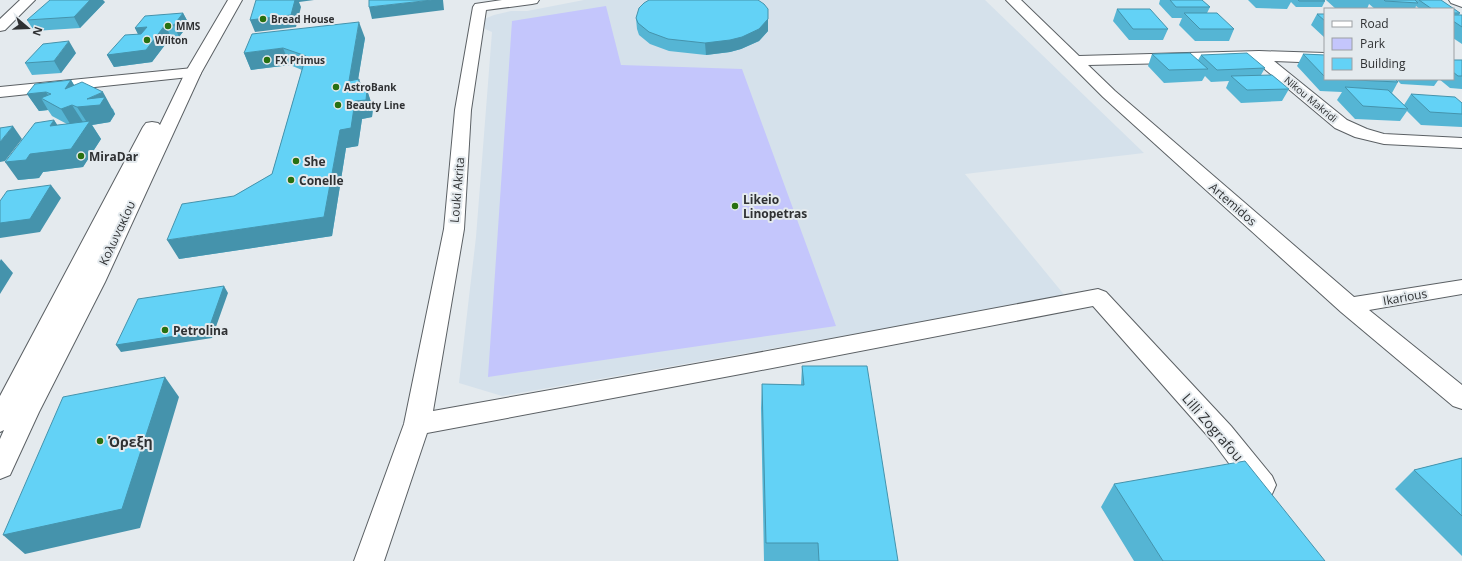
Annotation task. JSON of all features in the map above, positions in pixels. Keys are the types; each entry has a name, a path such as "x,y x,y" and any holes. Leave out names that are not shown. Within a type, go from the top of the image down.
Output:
{"street":[{"path":"0,27 28,0"},
{"name":"Κολωνακίου","path":"0,421 186,73 222,0"},
{"name":"Κολωνακίου","path":"0,467 26,412 94,282 186,73 235,0"},
{"name":"Louki Akrita","path":"417,424 454,229 463,110 480,7 532,0"},
{"name":"Artemidos","path":"1013,0 1110,94 1349,306 1462,399"},
{"path":"1456,0 1462,3"},
{"path":"1075,61 1259,56 1324,58"},
{"name":"Nikou Makridi","path":"1259,56 1341,124 1384,139 1462,143"},
{"path":"0,92 186,73"},
{"name":"Ikarious","path":"1349,306 1462,287"},
{"name":"Lilli Zografou","path":"417,424 746,364 1098,297 1222,434 1275,501"},
{"path":"369,561 417,424"}],"shaded area":[{"name":"Likeio Linopetras","path":"584,0 985,0 1144,153 965,174 1066,297 502,396 459,383 476,237 492,32 485,29 484,19 511,11 527,11"}],"green space":[{"path":"606,6 621,65 742,69 836,326 488,377 512,21"}],"building":[{"path":"50,0 90,0 74,17 27,20"},
{"path":"256,0 295,0 291,15 250,20"},
{"path":"369,0 432,0 369,7"},
{"path":"649,0 758,0 768,9 768,19 759,29 742,37 730,40 705,43 668,39 649,32 638,23 636,18 639,8"},
{"path":"1170,0 1202,0 1210,7 1176,7"},
{"path":"1298,0 1323,0 1325,1 1299,1"},
{"path":"1384,0 1415,0 1418,3 1385,1"},
{"path":"1419,0 1441,0 1453,8 1431,8"},
{"path":"1117,9 1150,9 1168,29 1133,29"},
{"path":"1454,9 1460,13 1454,13"},
{"path":"183,13 174,25 165,25 146,50 107,55 125,35 141,34 147,27 135,28 145,16"},
{"path":"1184,13 1217,13 1234,29 1200,29"},
{"path":"1317,14 1324,14 1324,20"},
{"path":"1454,15 1462,15 1462,27 1454,22"},
{"path":"359,22 349,81 359,79 357,92 367,90 366,100 355,101 351,128 340,130 324,217 167,240 182,204 234,196 272,174 306,56 283,48 244,53 252,34"},
{"path":"69,41 54,61 25,63 43,44"},
{"path":"1190,53 1208,69 1169,70 1152,54"},
{"path":"1247,53 1265,68 1217,70 1201,55"},
{"path":"1303,54 1324,55 1324,76"},
{"path":"1454,60 1462,60 1462,76 1458,76 1454,73"},
{"path":"1272,75 1289,89 1247,90 1231,76"},
{"path":"71,80 65,89 82,82 103,92 87,99 105,97 100,105 77,107 72,105 61,109 41,98 51,94 46,92 27,94 35,84"},
{"path":"1355,80 1396,80 1398,82"},
{"path":"1345,87 1388,90 1408,109 1363,106"},
{"path":"1411,94 1455,97 1462,103 1462,114 1430,112"},
{"path":"54,120 50,126 90,121 71,149 30,154 26,160 5,162 35,123"},
{"path":"13,126 0,142 0,128"},
{"path":"51,185 30,219 0,223 0,201 7,191"},
{"path":"224,286 208,331 116,345 138,299"},
{"path":"802,366 867,366 898,561 819,561 818,543 766,543 762,384 804,385"},
{"path":"165,377 122,509 3,535 63,397"},
{"path":"1462,458 1462,516 1414,470"},
{"path":"1245,461 1325,561 1163,561 1114,484"}],"place":[{"name":"Bread House","path":"263,19"},
{"name":"MMS","path":"168,26"},
{"name":"Wilton","path":"147,40"},
{"name":"FX Primus","path":"267,60"},
{"name":"AstroBank","path":"336,87"},
{"name":"Beauty Line","path":"338,105"},
{"name":"MiraDar","path":"81,156"},
{"name":"She","path":"296,161"},
{"name":"Conelle","path":"291,180"},
{"name":"Likeio Linopetras","path":"735,206"},
{"name":"Petrolina","path":"165,330"},
{"name":"Όρεξη","path":"100,441"}]}
